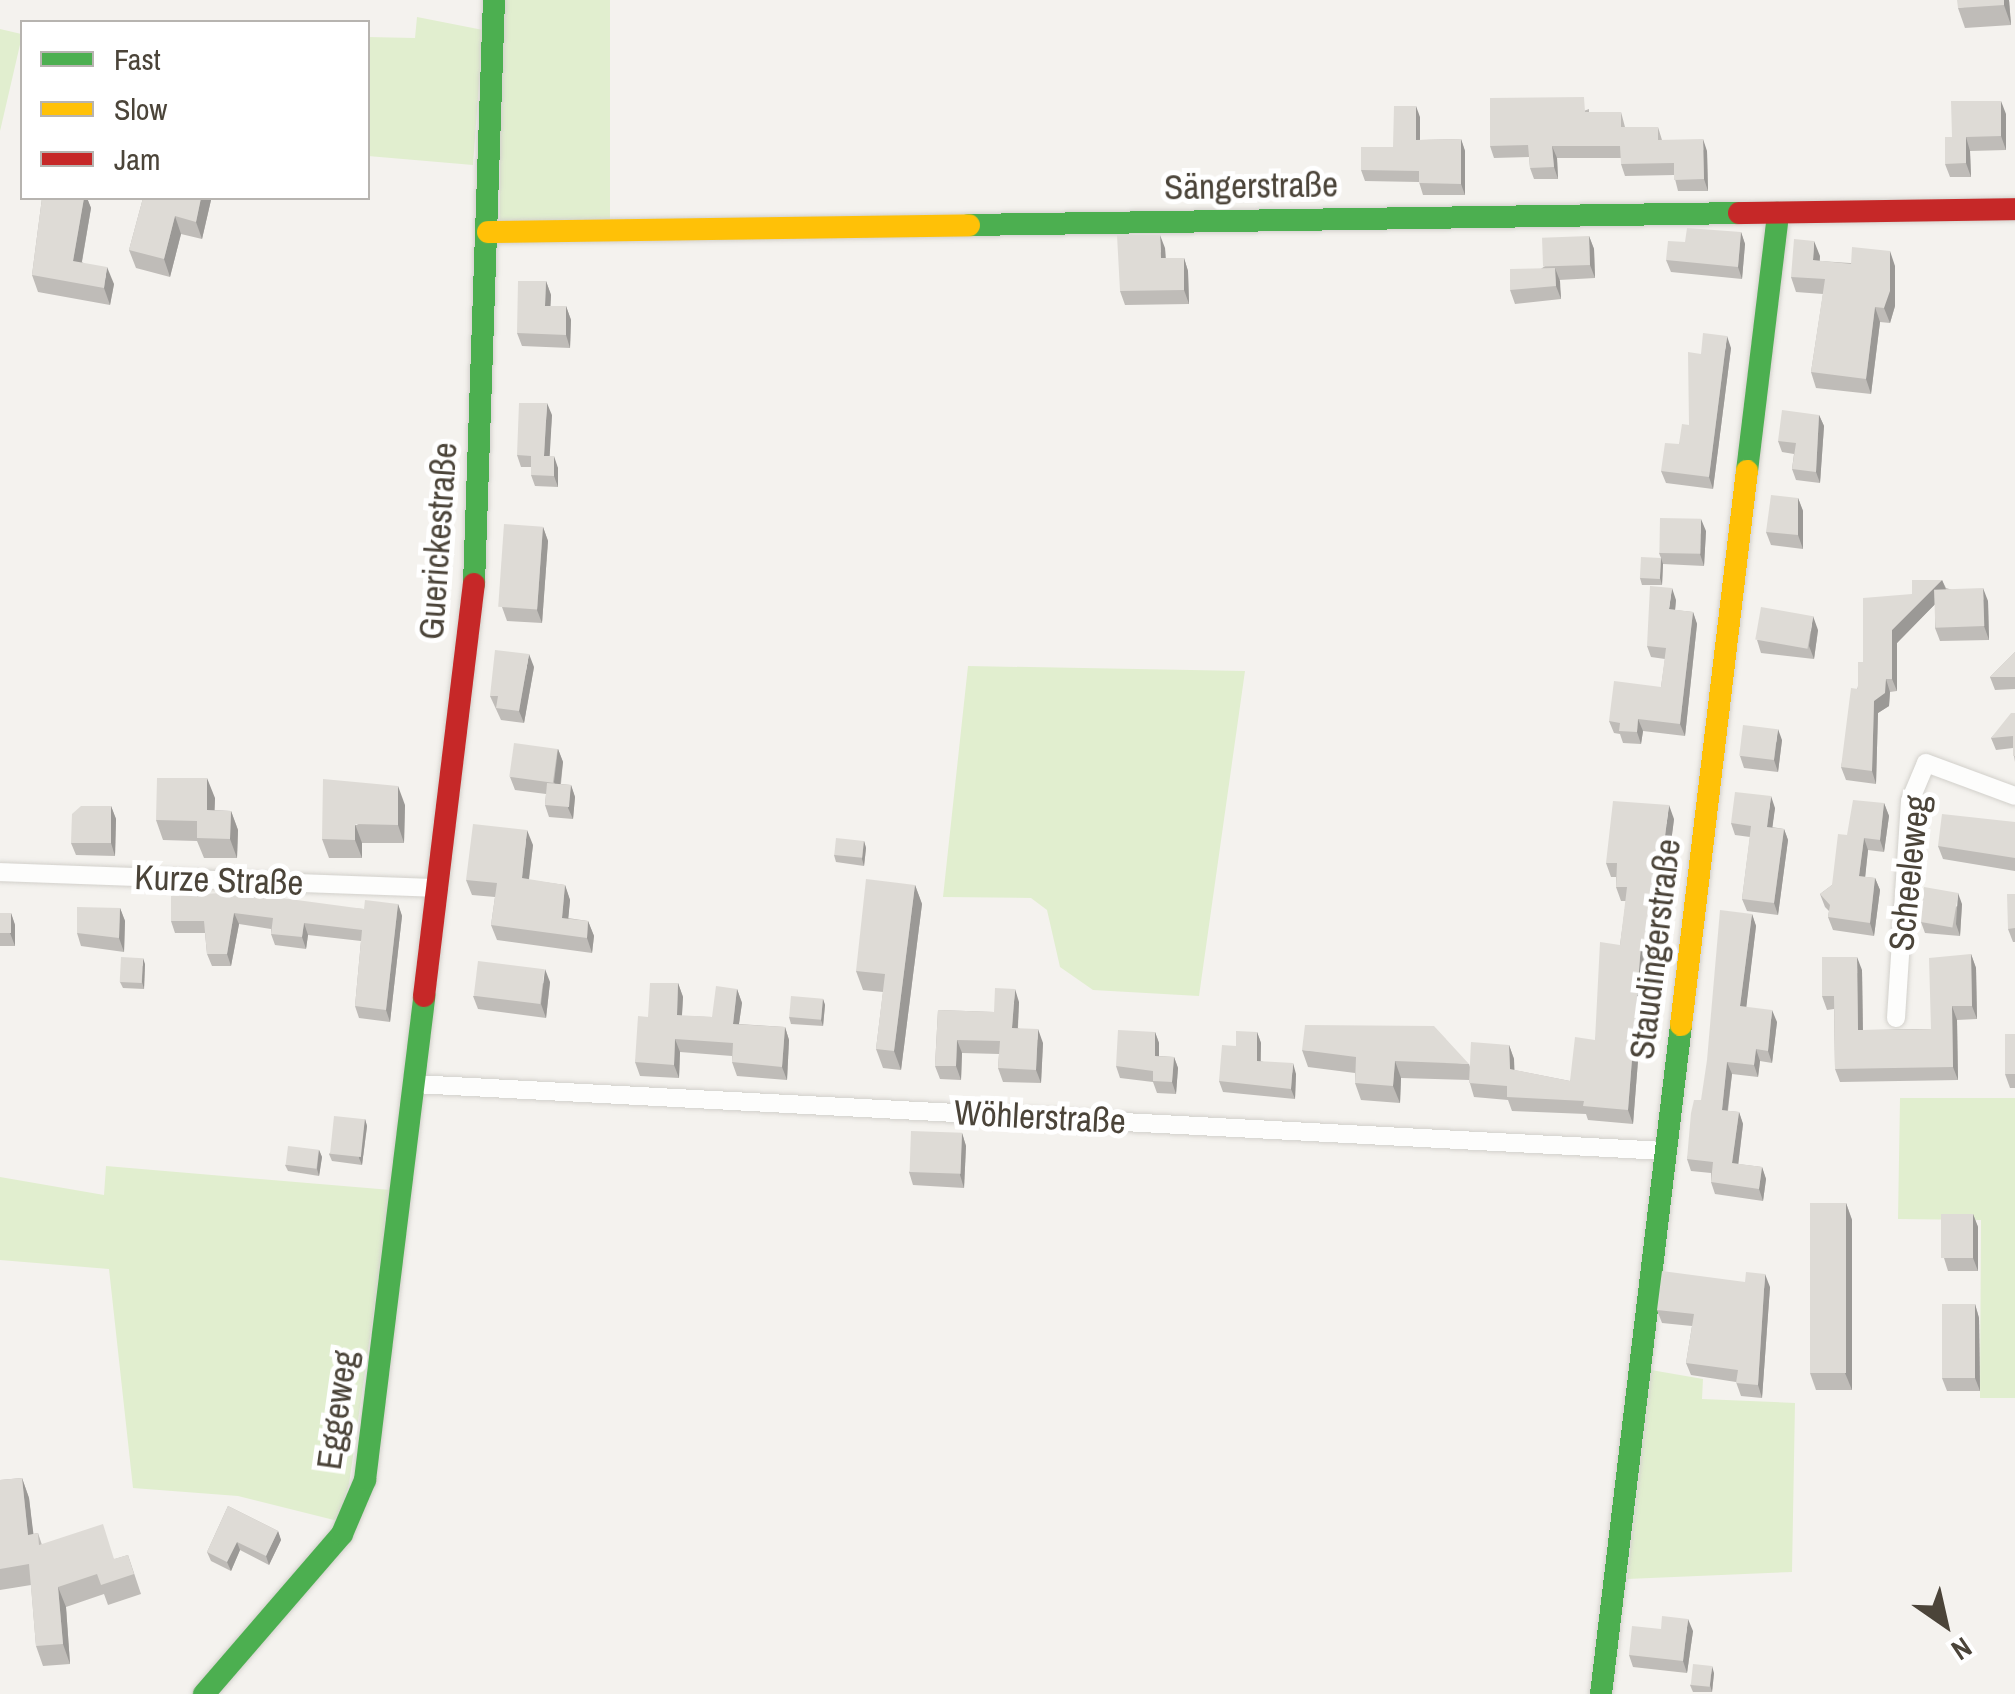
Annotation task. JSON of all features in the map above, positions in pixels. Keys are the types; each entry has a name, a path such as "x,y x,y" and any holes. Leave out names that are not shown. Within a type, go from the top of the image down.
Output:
{"street":[{"name":"Guerickestraße","path":"415,1084 477,560 494,0"},
{"name":"Sängerstraße","path":"488,232 2015,209"},
{"name":"Staudingerstraße","path":"1600,1694 1778,213"},
{"name":"Scheeleweg","path":"1896,1018 1910,801 1926,763 2015,796"},
{"name":"Kurze Straße","path":"0,872 438,888"},
{"name":"Wöhlerstraße","path":"415,1084 1666,1151"},
{"name":"Eggeweg","path":"204,1694 342,1534 365,1480 415,1084"}],"green space":[{"path":"500,0 610,0 610,221 500,221"},
{"path":"417,17 483,30 473,165 370,156 370,37 415,38"},
{"path":"0,29 20,34 20,45 0,131"},
{"path":"968,666 1245,671 1199,996 1093,990 1060,967 1047,910 1031,898 943,897"},
{"path":"1900,1098 2015,1098 2015,1398 1980,1398 1981,1220 1898,1219"},
{"path":"106,1166 391,1190 349,1484 338,1521 238,1496 133,1488 109,1269 0,1260 0,1177 104,1195"},
{"path":"1651,1370 1703,1379 1702,1399 1795,1403 1792,1572 1627,1579"}],"building":[{"path":"1957,0 2004,0 2004,5 1958,8"},
{"path":"1584,97 1585,112 1621,112 1621,127 1658,127 1658,140 1703,139 1704,179 1674,180 1674,163 1621,164 1620,146 1552,146 1554,167 1530,168 1528,145 1490,146 1490,98"},
{"path":"1951,101 2001,101 2001,136 1966,137 1966,163 1945,164 1945,137 1952,137"},
{"path":"1394,106 1416,106 1416,140 1461,139 1461,184 1419,183 1419,171 1361,170 1361,147 1393,147"},
{"path":"42,200 84,200 73,261 107,267 104,288 32,275"},
{"path":"142,200 201,200 196,222 175,216 164,259 129,250"},
{"path":"1687,228 1741,232 1738,267 1666,260 1668,241 1685,242"},
{"path":"1117,235 1160,235 1161,258 1184,258 1184,290 1120,291"},
{"path":"1589,236 1590,265 1543,267 1542,238"},
{"path":"1794,239 1814,241 1813,260 1851,264 1852,247 1890,251 1890,291 1884,308 1875,307 1866,379 1811,372 1825,279 1791,277"},
{"path":"1555,268 1556,286 1510,290 1510,269"},
{"path":"518,281 546,281 545,306 566,306 566,335 517,333"},
{"path":"1703,333 1727,336 1709,477 1661,471 1665,443 1679,444 1682,424 1689,425 1688,352 1701,354"},
{"path":"519,403 547,403 544,456 554,456 554,476 531,475 531,456 517,455"},
{"path":"1782,410 1819,415 1816,472 1792,469 1796,443 1778,441"},
{"path":"1771,495 1798,498 1798,535 1766,532"},
{"path":"1660,518 1701,519 1700,554 1659,553"},
{"path":"504,524 543,527 537,610 498,607"},
{"path":"1641,557 1661,558 1660,579 1640,578"},
{"path":"1912,580 1942,580 1892,630 1892,679 1886,679 1885,693 1874,701 1872,771 1841,767 1851,688 1858,689 1858,662 1863,662 1863,598 1912,594"},
{"path":"1650,586 1672,588 1669,609 1693,612 1680,724 1638,719 1637,732 1619,731 1620,723 1609,721 1614,681 1661,687 1666,648 1647,646"},
{"path":"1983,588 1984,626 1935,628 1934,590"},
{"path":"1761,607 1813,616 1807,649 1755,639"},
{"path":"495,650 529,654 519,711 496,708 498,696 490,696"},
{"path":"2015,652 2015,677 1990,677"},
{"path":"2015,713 2015,756 2013,736 1991,738"},
{"path":"1743,725 1778,729 1774,760 1739,756"},
{"path":"514,743 558,749 553,783 509,777"},
{"path":"157,778 207,778 207,810 231,811 230,839 197,838 197,821 156,820"},
{"path":"323,779 398,786 398,825 355,824 355,840 322,839"},
{"path":"547,783 571,785 569,807 545,805"},
{"path":"1735,792 1771,796 1767,827 1784,829 1774,903 1742,899 1751,826 1731,823"},
{"path":"1853,800 1884,803 1880,840 1864,838 1859,876 1875,878 1870,923 1828,917 1830,905 1820,894 1832,885 1838,834 1847,835"},
{"path":"1613,801 1669,805 1651,946 1641,945 1628,1110 1583,1106 1584,1101 1507,1097 1507,1086 1469,1083 1471,1042 1509,1045 1510,1069 1570,1081 1575,1037 1595,1040 1600,942 1620,945 1627,887 1616,887 1617,863 1606,863"},
{"path":"81,806 111,806 111,843 71,843 72,814"},
{"path":"1942,814 2015,822 2015,858 1938,846"},
{"path":"473,824 527,830 522,878 565,885 562,918 588,921 587,938 491,925 497,883 466,880"},
{"path":"836,838 864,841 862,858 834,855"},
{"path":"866,879 915,885 894,1051 876,1049 885,974 856,971"},
{"path":"1924,887 1958,893 1952,928 1918,921"},
{"path":"237,892 364,909 365,900 398,904 386,1010 355,1006 362,930 304,923 302,937 271,934 273,918 234,913 227,954 207,954 204,921 171,921 171,896"},
{"path":"2007,894 2015,894 2015,928 2008,929"},
{"path":"77,907 120,908 119,938 77,933"},
{"path":"1720,910 1752,914 1740,1006 1772,1010 1768,1051 1756,1049 1754,1065 1727,1062 1722,1110 1739,1112 1732,1163 1762,1167 1759,1189 1711,1182 1713,1162 1687,1159 1691,1113 1694,1100 1701,1100 1707,1060"},
{"path":"0,913 11,913 11,933 0,933"},
{"path":"1971,954 1972,1006 1952,1006 1953,1067 1835,1069 1834,996 1822,996 1822,957 1857,957 1858,1030 1901,1030 1931,1029 1929,958"},
{"path":"121,957 143,958 142,983 120,982"},
{"path":"478,961 545,969 540,1004 474,996"},
{"path":"650,983 678,983 677,1015 712,1017 716,986 737,989 733,1024 785,1027 782,1067 732,1062 733,1043 675,1039 674,1065 635,1062 638,1016 648,1017"},
{"path":"995,988 1015,989 1012,1028 1038,1029 1036,1070 998,1068 1000,1041 957,1040 956,1066 935,1066 938,1010 994,1012"},
{"path":"791,996 823,999 821,1020 789,1017"},
{"path":"1305,1025 1434,1026 1469,1064 1395,1061 1393,1086 1355,1083 1356,1057 1302,1050"},
{"path":"1118,1030 1155,1032 1155,1056 1174,1057 1172,1082 1153,1081 1153,1071 1116,1066"},
{"path":"1236,1031 1257,1032 1257,1061 1293,1063 1291,1089 1219,1081 1222,1045 1236,1046"},
{"path":"2005,1034 2015,1034 2015,1074 2005,1074"},
{"path":"334,1116 365,1119 361,1157 330,1154"},
{"path":"911,1131 962,1133 961,1174 910,1172"},
{"path":"288,1146 319,1150 316,1169 286,1165"},
{"path":"1810,1203 1846,1203 1846,1373 1810,1373"},
{"path":"1941,1214 1973,1214 1973,1258 1941,1258"},
{"path":"1662,1271 1745,1282 1746,1272 1765,1274 1758,1385 1736,1383 1738,1370 1686,1363 1694,1314 1657,1310"},
{"path":"1942,1304 1975,1304 1975,1378 1942,1378"},
{"path":"22,1478 28,1535 38,1533 39,1545 103,1524 114,1559 128,1555 134,1574 101,1585 97,1574 58,1587 63,1644 36,1646 29,1564 0,1569 0,1480"},
{"path":"228,1506 278,1531 266,1556 237,1542 227,1562 207,1552"},
{"path":"1662,1616 1688,1619 1683,1661 1629,1655 1632,1626 1661,1629"},
{"path":"1693,1664 1712,1666 1710,1687 1691,1685"}],"traffic: fast":[{"path":"474,584 494,0"},
{"path":"969,225 1739,213"},
{"path":"1747,471 1778,213"},
{"path":"204,1694 342,1534 365,1480 424,996"},
{"path":"1601,1694 1681,1025"}],"traffic: slow":[{"path":"488,232 969,225"},
{"path":"1681,1025 1747,471"}],"traffic: jam":[{"path":"1739,213 2015,209"},
{"path":"424,996 474,584"}]}
